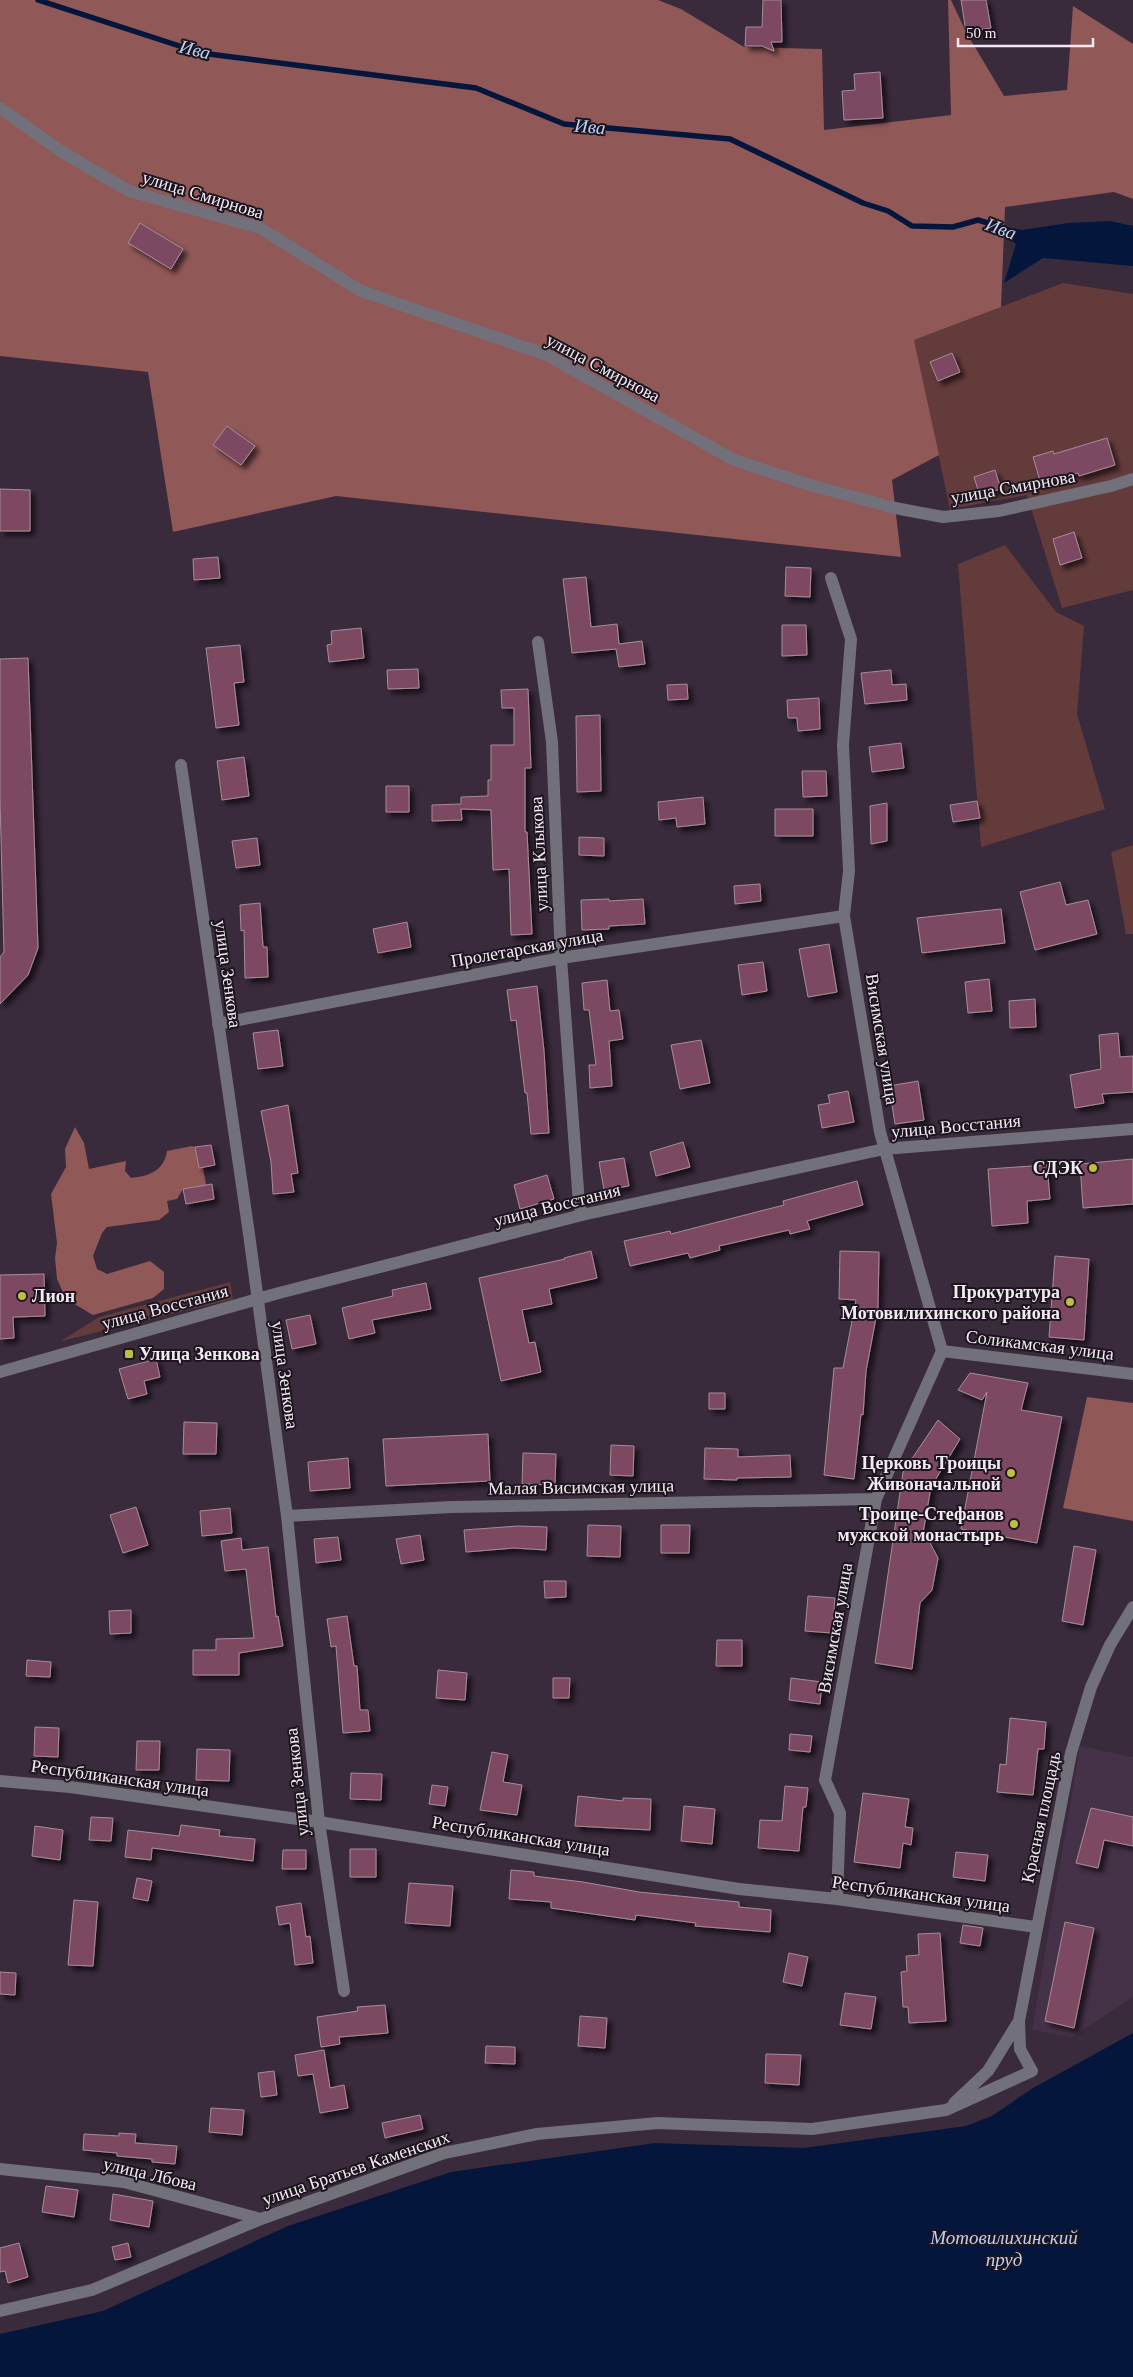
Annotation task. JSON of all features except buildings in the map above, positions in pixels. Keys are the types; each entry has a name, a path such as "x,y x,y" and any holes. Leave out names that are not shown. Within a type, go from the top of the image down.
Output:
{"street":[{"name":"улица Смирнова","path":"0,108 62,152 128,191 260,228 361,291 548,355 734,460 772,473 895,508 944,517 998,510 1111,486 1133,478"},
{"name":"Висимская улица","path":"832,578 852,639 843,745 849,871 844,916 880,1132 942,1351 876,1499 825,1780 840,1813 837,1899"},
{"name":"улица Клыкова","path":"538,642 552,742 562,958 579,1204 582,1215"},
{"name":"улица Зенкова","path":"181,765 287,1516 319,1822 344,1991"},
{"name":"Пролетарская улица","path":"218,1024 562,958 844,916"},
{"name":"улица Восстания","path":"0,1372 257,1300 582,1215 884,1149 1133,1128"},
{"name":"Соликамская улица","path":"942,1351 1133,1374"},
{"name":"Малая Висимская улица","path":"287,1516 451,1507 876,1499"},
{"name":"Красная площадь","path":"1032,2071 1020,2049 1019,2021 1071,1753 1091,1687 1110,1645 1133,1607"},
{"name":"Республиканская улица","path":"0,1780 70,1787 319,1822 739,1889 837,1899 1036,1927"},
{"path":"946,2110 988,2071 1019,2021"},
{"name":"улица Братьев Каменских","path":"0,2311 92,2290 261,2219 444,2153 537,2134 658,2122 812,2129 946,2110 1032,2071"},
{"name":"улица Лбова","path":"0,2169 124,2182 261,2219"}],"shaded area":[{"path":"0,0 658,0 681,9 744,47 822,49 824,130 951,115 948,0 951,0 966,32 1004,96 1067,90 1073,6 1133,44 1133,199 1114,192 1005,207 1001,307 914,340 939,455 892,480 901,557 336,496 173,532 148,372 0,356"},
{"path":"1063,283 1133,294 1133,590 1062,608 1027,495 950,509 914,340"},
{"path":"1005,545 1056,612 1084,626 1077,714 1105,809 981,847 958,564"},
{"path":"1133,845 1133,934 1126,934 1111,852"},
{"path":"75,1127 84,1143 89,1169 126,1161 125,1171 131,1178 144,1176 159,1168 167,1151 192,1146 195,1147 199,1168 203,1168 206,1185 183,1189 177,1199 167,1201 169,1212 159,1220 107,1227 102,1233 93,1256 97,1269 107,1274 150,1261 164,1272 164,1289 153,1298 93,1315 66,1299 57,1279 55,1258 57,1243 51,1194 66,1167 65,1149"},
{"path":"230,1282 233,1299 61,1341 99,1317"},
{"path":"1087,1397 1133,1403 1133,1521 1063,1508"},
{"path":"1080,1746 1133,1757 1133,1997 1072,2037 1032,2030"}],"water":[{"path":"1110,221 1133,226 1133,266 1043,258 1004,283 1016,244 993,224 1022,230 1068,223"},
{"name":"Мотовилихинский пруд","path":"1133,2033 1133,2377 0,2377 0,2334 103,2311 288,2226 451,2172 655,2143 804,2148 966,2126 992,2116 1033,2088"}],"waterway":[{"name":"Ива","path":"38,0 201,53 476,88 564,124 730,139 863,203 888,211 912,226 953,227 978,220 998,226"}],"place":[{"name":"СДЭК","path":"1093,1168"},
{"name":"Лион","path":"22,1296"},
{"name":"Прокуратура Мотовилихинского района","path":"1070,1302"},
{"name":"Улица Зенкова","path":"129,1354"},
{"name":"Церковь Троицы Живоначальной","path":"1011,1473"},
{"name":"Троице-Стефанов мужской монастырь","path":"1014,1524"}]}
